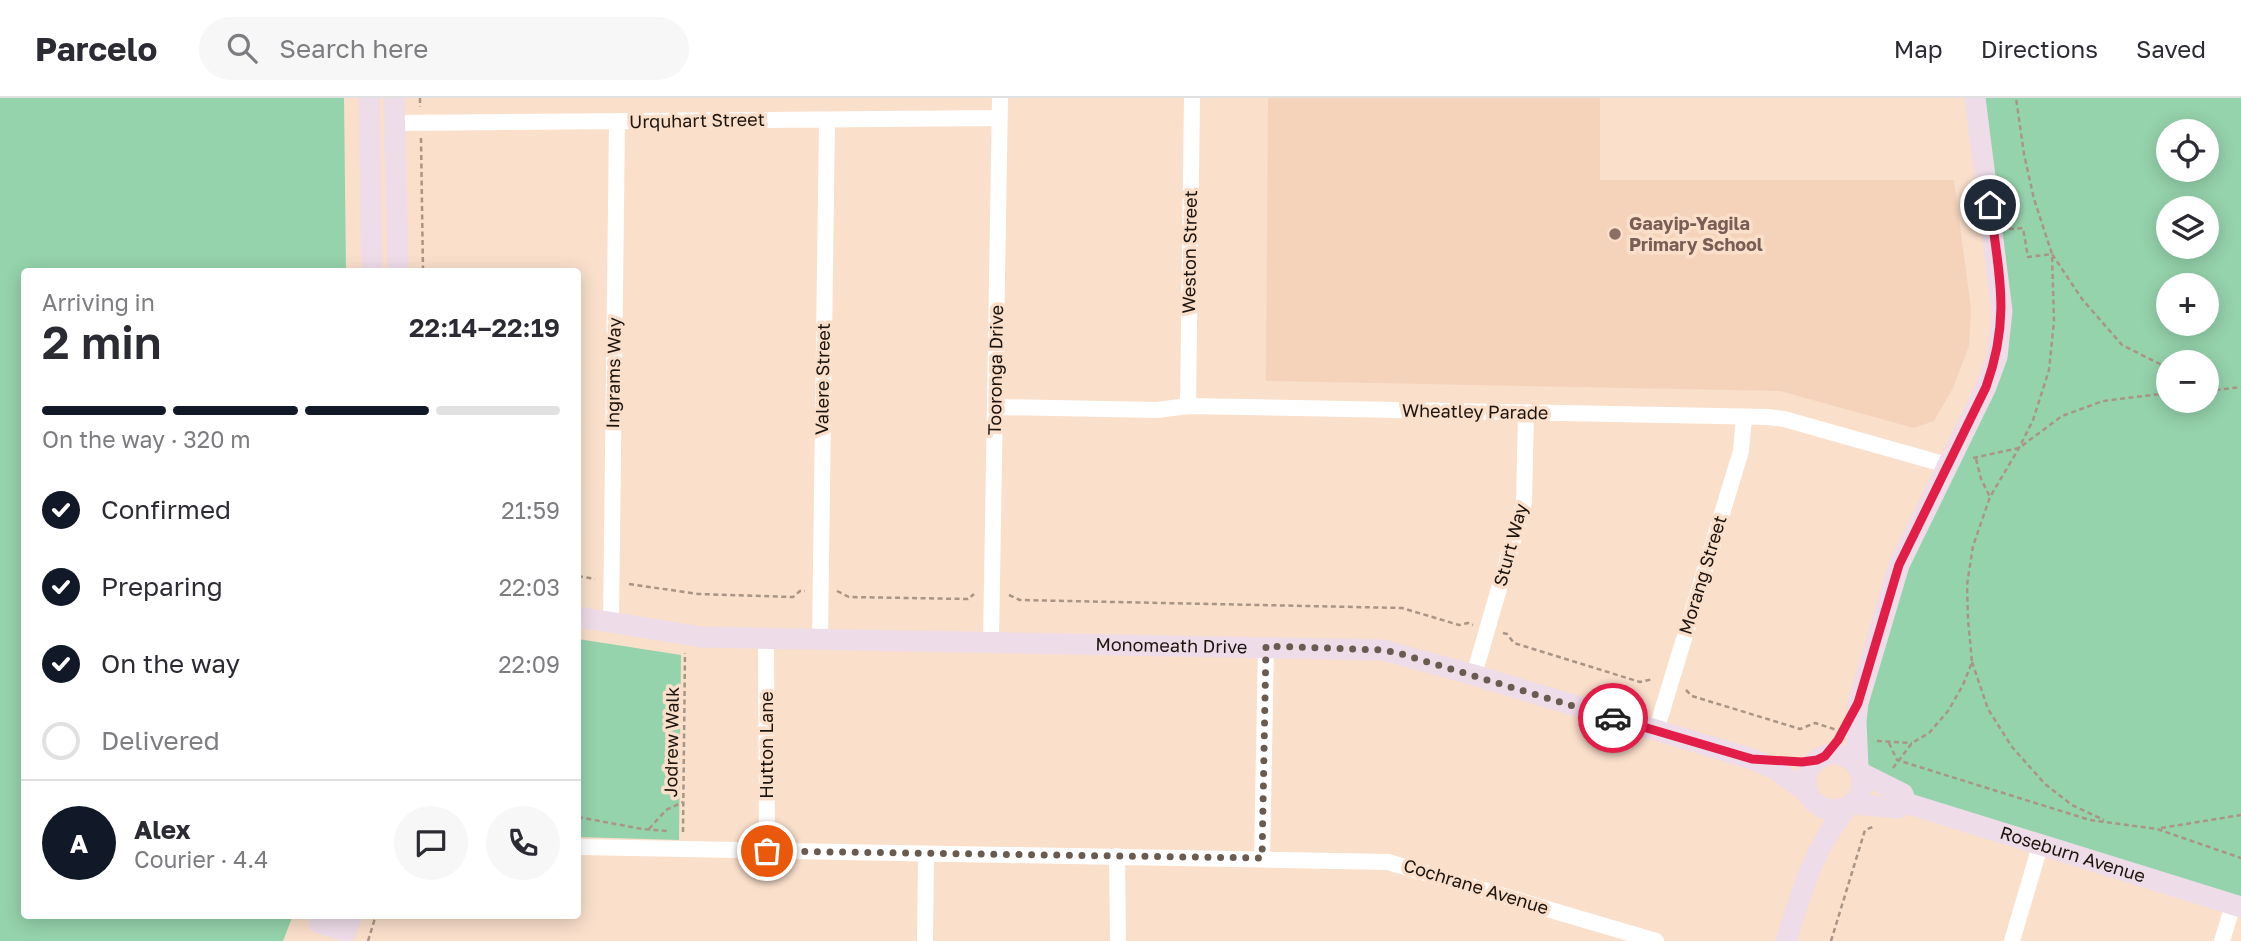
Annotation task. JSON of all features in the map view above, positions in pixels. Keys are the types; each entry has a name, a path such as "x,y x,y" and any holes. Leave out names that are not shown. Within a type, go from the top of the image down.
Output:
{"street":[{"path":"369,98 372,268"},
{"path":"394,98 398,268"},
{"name":"Tooronga Drive","path":"991,642 1000,98"},
{"name":"Weston Street","path":"1188,406 1192,98"},
{"path":"1786,941 1810,867 1833,824 1860,794 1862,785 1856,721 1858,703 1899,565 1986,387 1997,357 2003,311 1975,98"},
{"name":"Urquhart Street","path":"394,122 999,118"},
{"name":"Valere Street","path":"820,639 827,120"},
{"name":"Ingrams Way","path":"611,623 617,122"},
{"name":"Wheatley Parade","path":"996,407 1157,410 1188,406 1784,419 1951,456"},
{"name":"Sturt Way","path":"1474,675 1524,502 1526,413"},
{"name":"Morang Street","path":"1656,731 1741,451 1744,418"},
{"name":"Monomeath Drive","path":"581,618 685,635 766,639 1383,650 1752,759 1774,769 1810,796"},
{"name":"Hutton Lane","path":"766,639 767,851"},
{"path":"1262,858 1266,646"},
{"path":"1810,867 1815,821 1807,775 1838,740 1858,703"},
{"path":"1821,758 1843,756 1859,770"},
{"name":"Monomeath Drive","path":"1752,759 1785,762 1821,758"},
{"name":"Roseburn Avenue","path":"1859,770 1903,794 1906,803"},
{"path":"1810,796 1828,810 1850,806"},
{"name":"Roseburn Avenue","path":"1850,806 1898,808 1906,803 2237,906"},
{"path":"2012,941 2040,846"},
{"name":"Cochrane Avenue","path":"581,847 926,855 1262,858 1399,864 1656,941"},
{"path":"925,941 926,855"},
{"path":"1117,856 1118,941"},
{"path":"2222,941 2237,906"},
{"path":"320,919 319,923 346,931 350,919"}],"path":[{"path":"420,98 423,268"},
{"path":"2016,98 2026,166 2052,254 2054,321 2049,370 2033,420 2020,448 1990,497 1973,546 1968,585 1972,662 1988,709 2012,747 2045,783 2072,805 2107,822"},
{"path":"1993,231 2024,228 2028,257 2052,254"},
{"path":"2052,254 2082,299 2122,345 2156,362"},
{"path":"2219,390 2241,387"},
{"path":"1951,456 1976,459 2020,448 2062,416 2103,401 2156,394"},
{"path":"1976,459 1981,479 1990,497"},
{"name":"Jodrew Walk","path":"682,849 685,635"},
{"path":"1883,783 1897,760 1912,743 1929,733 1948,711 1972,662"},
{"path":"1889,743 1897,760 2090,820 2157,829 2241,858"},
{"path":"649,829 666,810 684,802"},
{"path":"1831,941 1865,830 1877,825 1880,807"},
{"path":"2157,829 2241,815"},
{"path":"581,818 671,831"},
{"path":"368,941 375,919"}],"shaded area":[{"name":"Gaayip-Yagila Primary School","path":"1268,98 1600,98 1600,180 1954,180 1971,309 1969,346 1953,388 1934,421 1914,428 1780,391 1266,381"}],"green space":[{"path":"0,98 344,98 346,268 21,268 21,919 291,919 283,941 0,941"},
{"path":"1975,98 2241,98 2241,907 1906,803 1861,773 1856,744 1899,565 1997,357"},
{"path":"581,639 681,655 679,840 581,837"}],"way so far":[{"path":"767,851 1262,858 1266,646 1383,650 1398,653 1613,718"}],"place":[{"name":"Gaayip-Yagila Primary School","path":"1615,234"}],"route":[{"path":"1613,718 1752,759 1785,762 1817,760 1825,756 1838,740 1858,703 1899,565 1986,387 1997,357 2003,311 1990,205"}]}
